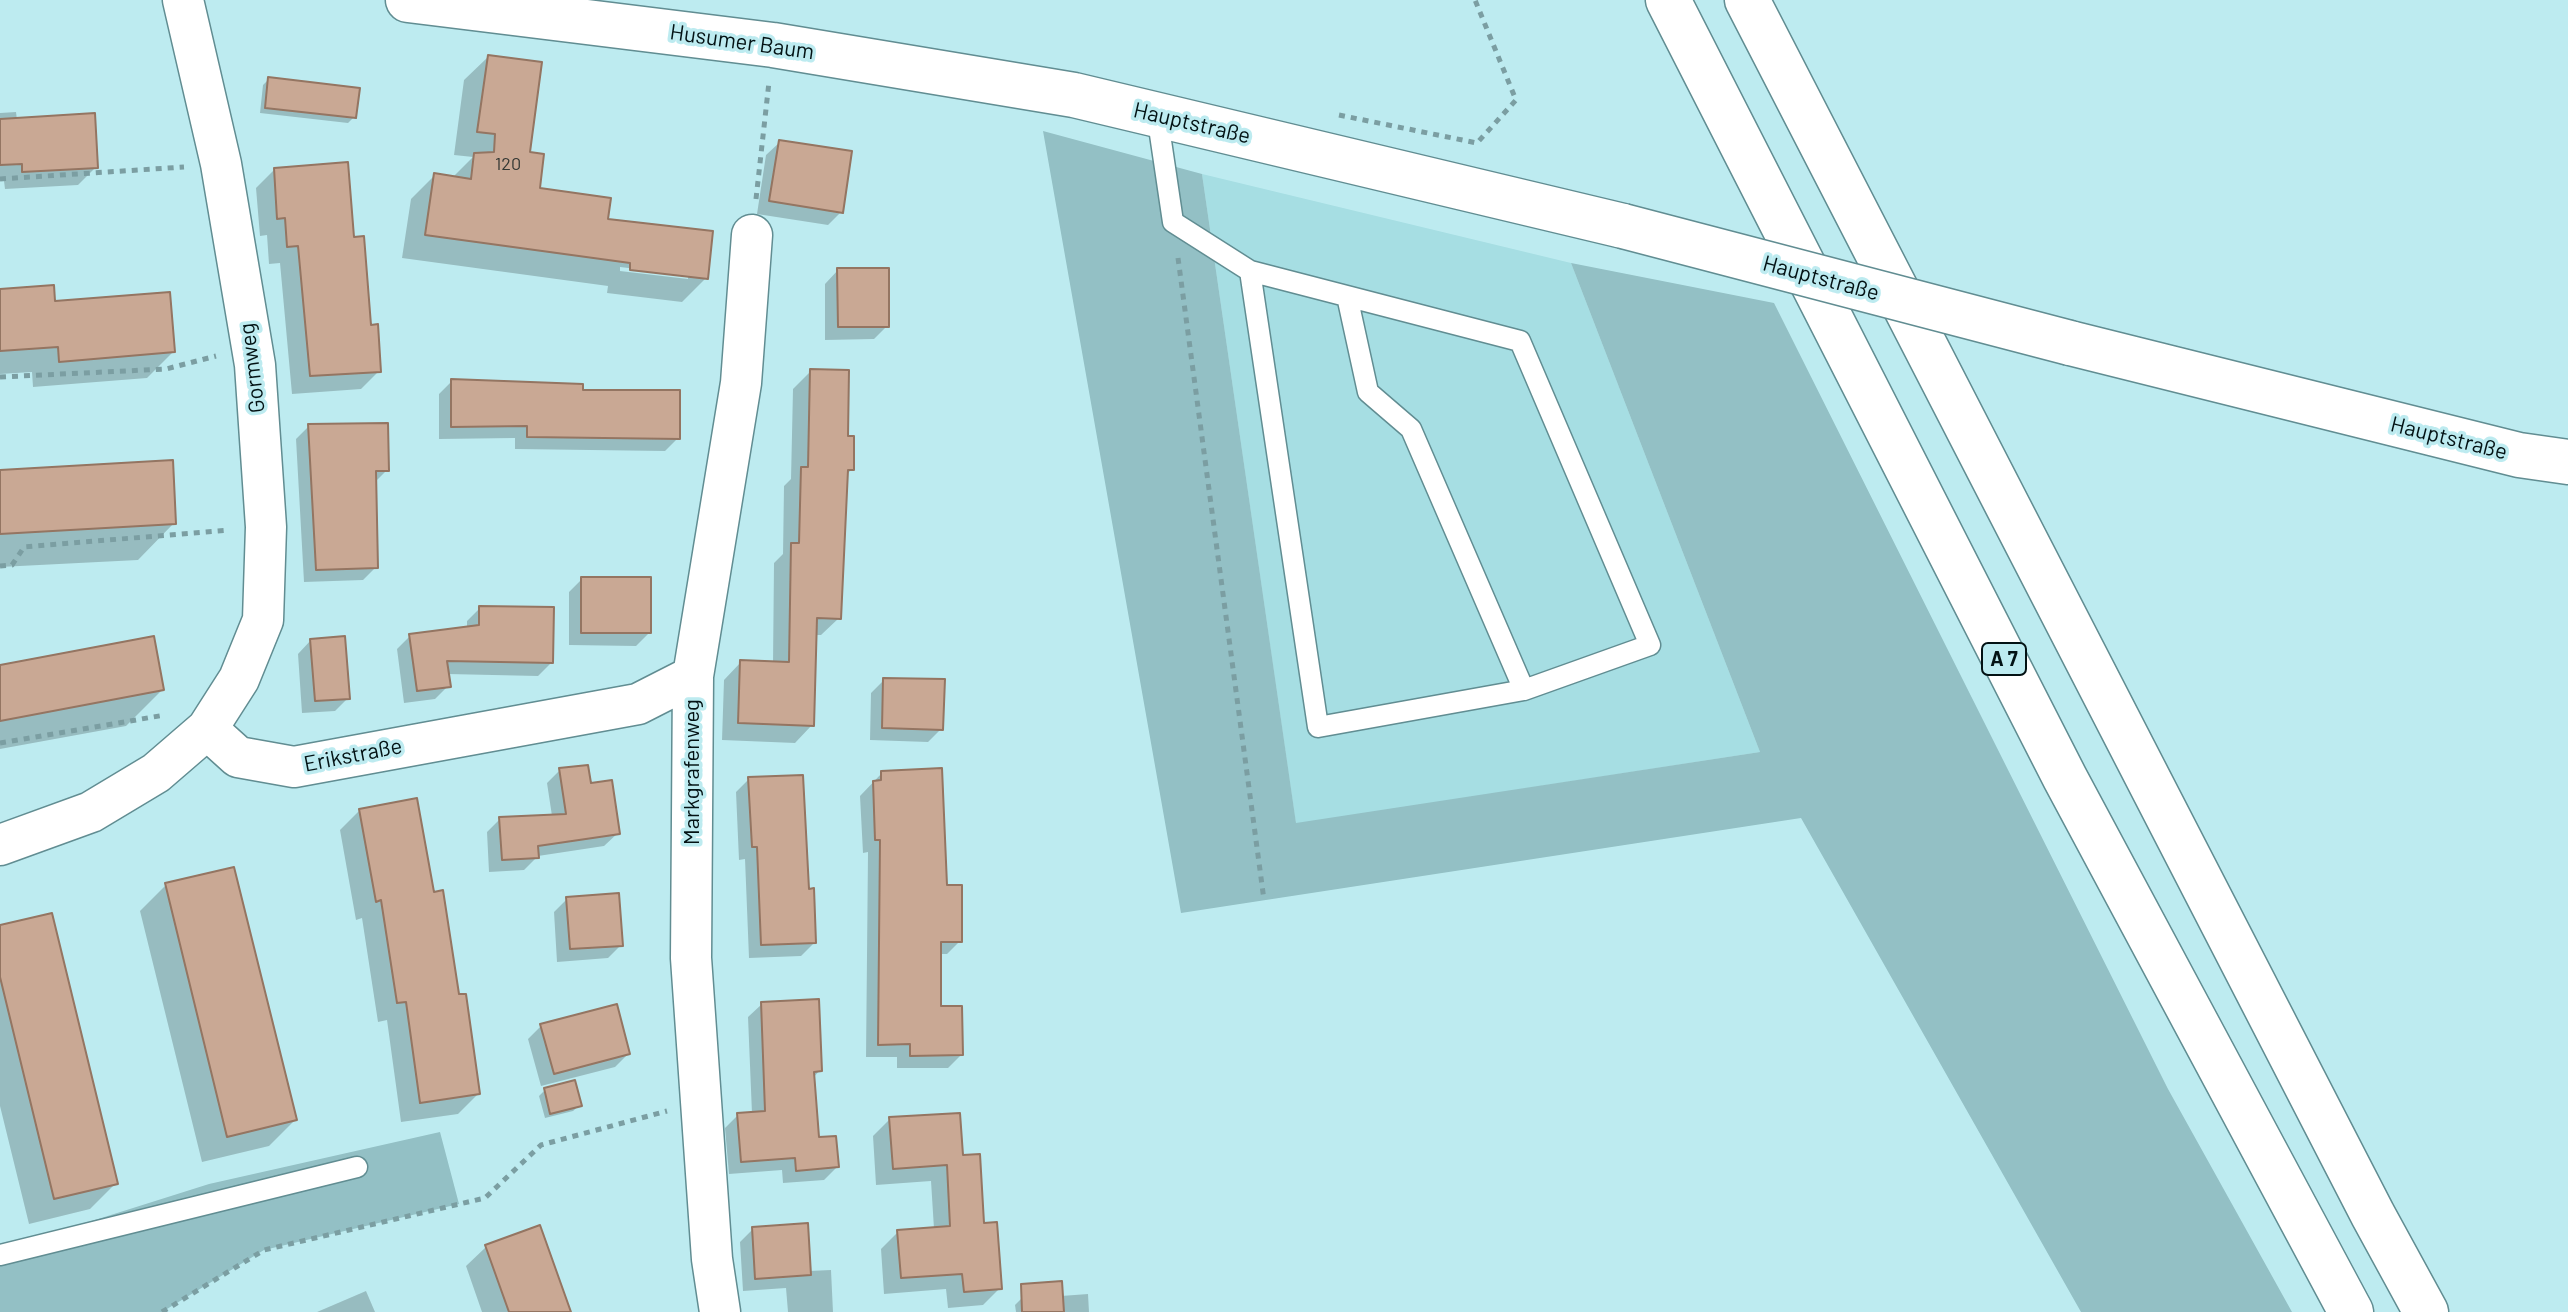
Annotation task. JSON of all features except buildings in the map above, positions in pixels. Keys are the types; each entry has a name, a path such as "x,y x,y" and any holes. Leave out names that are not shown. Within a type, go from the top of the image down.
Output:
{"main road":[{"name":"Husumer Baum","path":"408,0 773,45 1074,95"},
{"name":"A 7","path":"1668,0 2058,764 2351,1312"},
{"path":"1747,0 2358,1187 2426,1312"},
{"name":"Hauptstraße","path":"1074,95 1623,226 2070,343 2519,455 2568,462"}],"street":[{"name":"Gormweg","path":"183,0 221,164 252,347 266,527 263,620 239,679 207,729"},
{"name":"Markgrafenweg","path":"720,1312 712,1259 691,958 693,676 741,383 752,235"},
{"name":"Erikstraße","path":"207,729 238,757 294,767 638,704 693,676"},
{"path":"0,845 91,812 156,773 207,729"}],"lane":[{"path":"1157,114 1173,222 1250,271 1520,341 1650,645 1524,690 1318,727 1250,271"},
{"path":"1347,296 1368,392 1411,429 1524,690"},
{"path":"0,1255 357,1167"}],"path":[{"path":"1325,112 1477,143 1516,100 1475,0"},
{"path":"752,235 773,45"},
{"path":"0,179 221,164"},
{"path":"1173,222 1264,900"},
{"path":"0,377 166,369 252,347"},
{"path":"0,566 12,565 24,547 266,527"},
{"path":"0,743 179,713 207,729"},
{"path":"162,1312 264,1250 485,1198 541,1145 701,1102"}],"shaded area":[{"path":"1043,131 1202,174 1296,823 1760,752 1571,263 1774,303 2168,1089 2292,1312 2081,1312 1801,818 1181,913"},
{"path":"1202,174 1571,263 1760,752 1296,824"},
{"path":"440,1132 459,1204 264,1250 162,1312 0,1312 0,1250 209,1184"}]}
